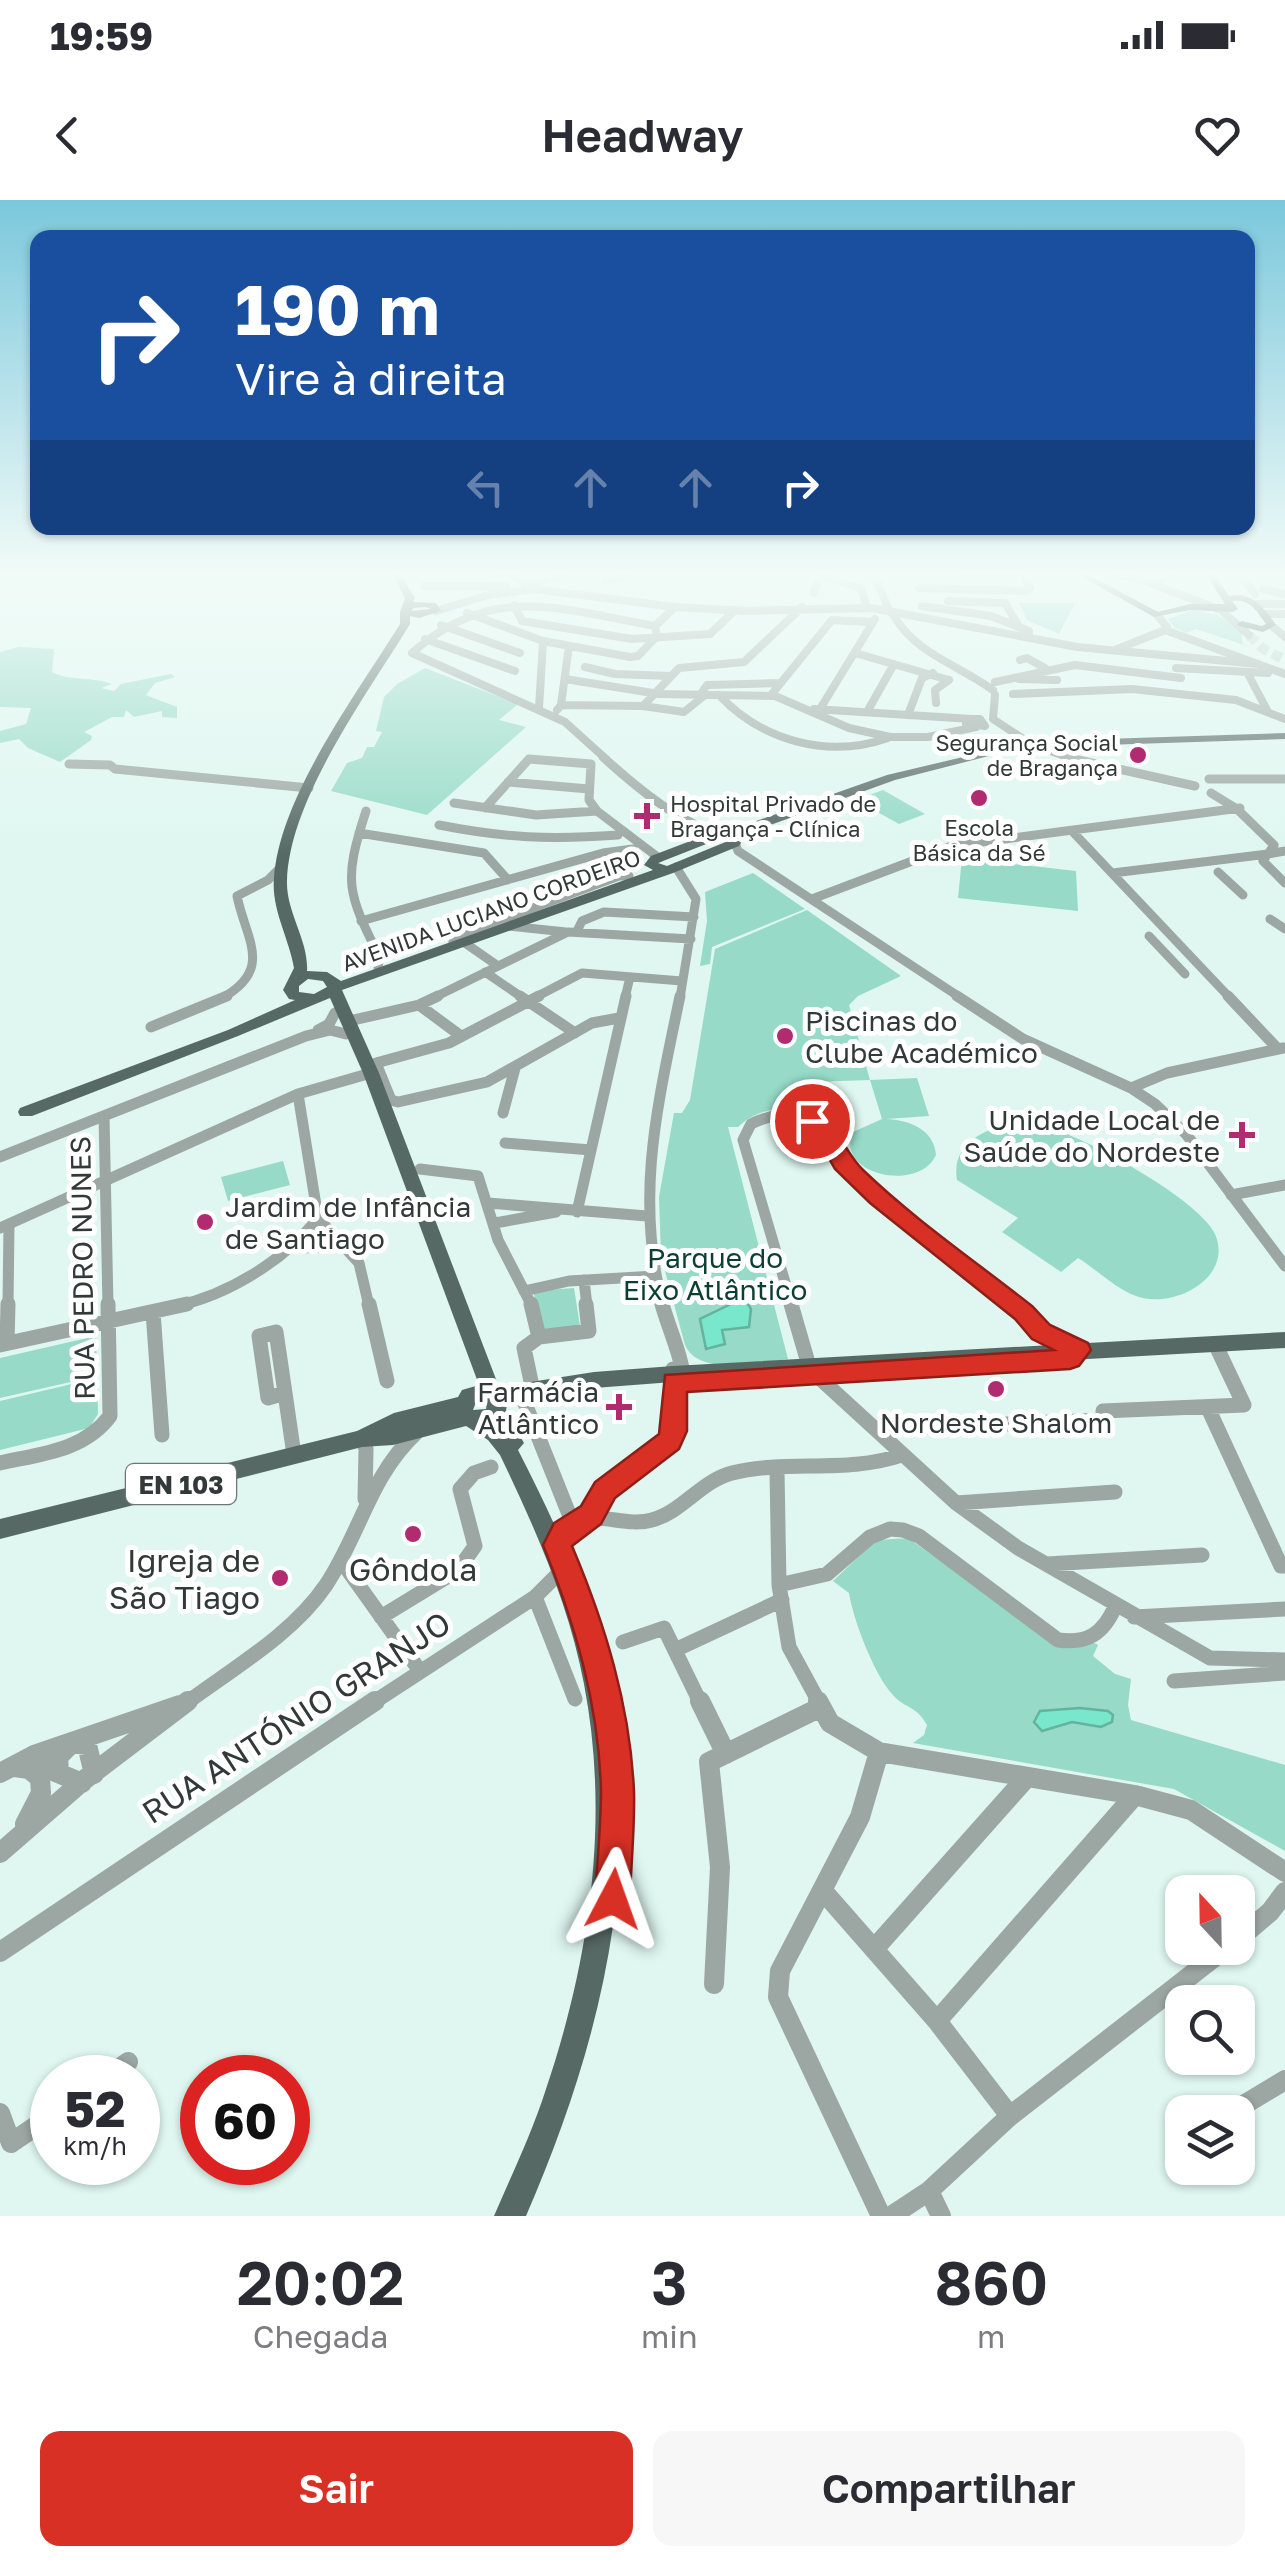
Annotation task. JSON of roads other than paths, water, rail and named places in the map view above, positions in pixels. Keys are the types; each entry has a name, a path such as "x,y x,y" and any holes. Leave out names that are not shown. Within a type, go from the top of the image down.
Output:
{"main road":[{"path":"344,1023 310,1000 294,996 300,960 280,890 282,848 291,822 377,667"},
{"path":"387,667 300,822 292,847 293,901 315,965 329,982 344,1023 369,1070 481,1406 518,1451 559,1530 603,1679 614,1746 617,1836 610,1920 588,2032 555,2134 521,2216"},
{"path":"731,843 908,776 1021,748 1046,744 1285,738"},
{"path":"1046,744 1285,738"},
{"name":"AVENIDA LUCIANO CORDEIRO","path":"329,982 344,982 508,926 531,922 660,866 705,836 731,843"},
{"name":"AVENIDA LUCIANO CORDEIRO","path":"329,982 384,962 459,943 628,876 731,843"},
{"path":"148,1058 263,1012 293,985 329,982"},
{"path":"26,1112 242,1030 310,1000 329,982"},
{"path":"369,1070 471,1385 506,1449 565,1584 590,1658 602,1719 609,1802 605,1888 592,1971 566,2074 510,2216"},
{"name":"EN 103","path":"0,1529 362,1438 394,1421 594,1380 1285,1343"},
{"name":"EN 103","path":"1075,1355 1218,1350 1285,1343"},
{"name":"EN 103","path":"362,1438 385,1438 423,1429 481,1406"}],"street":[{"path":"446,667 540,708 583,734 628,779 705,836"},
{"path":"504,667 515,671"},
{"path":"508,693 516,667"},
{"path":"540,667 540,708"},
{"path":"562,705 566,667"},
{"path":"585,667 615,674 671,676"},
{"path":"642,706 679,668 689,667"},
{"path":"771,695 794,667"},
{"path":"820,710 846,667"},
{"path":"867,712 892,667"},
{"path":"906,667 949,680"},
{"path":"908,715 922,678 953,667"},
{"path":"959,667 1002,691 1108,688 1262,702"},
{"path":"964,667 1002,691"},
{"path":"565,679 654,693 771,695 854,730 918,738 952,732 972,723 1011,678 1058,667"},
{"path":"1099,667 1146,677"},
{"path":"1186,696 1176,668 1285,674"},
{"path":"1216,670 1234,700 1285,720"},
{"path":"1247,672 1268,712"},
{"path":"936,702 934,690 949,680 972,674"},
{"path":"1110,676 1181,678"},
{"path":"1011,678 1057,680"},
{"path":"550,714 562,705 642,706 684,712 703,696 707,685 781,683"},
{"path":"578,705 598,684"},
{"path":"1002,691 1000,710 1004,724 1024,737 1046,744"},
{"path":"1002,691 995,717 1020,737 1126,772 1195,783"},
{"path":"1002,691 993,720 1016,736 1093,764 1177,784"},
{"path":"719,695 728,706 795,744 866,746 890,737"},
{"path":"806,708 947,717 1010,738 1021,748 1125,777 1177,784 1210,780 1274,845 1263,862 1285,883"},
{"path":"1268,712 1285,710"},
{"path":"1063,744 1063,751 1110,766 1221,789 1285,780"},
{"path":"485,808 530,759 591,764 590,800 616,841"},
{"path":"69,764 110,764 115,769 161,775 310,788"},
{"path":"508,782 588,788"},
{"path":"1204,814 1218,809 1221,789"},
{"path":"454,802 536,815 597,811"},
{"path":"455,828 470,806"},
{"path":"812,899 944,847 1239,809"},
{"path":"1239,809 1285,848"},
{"path":"366,811 348,863 346,887 384,962"},
{"path":"1220,813 1252,823"},
{"path":"439,825 522,839 590,837 616,841 660,866 687,888 695,911 650,1160 647,1216 675,1373 673,1431 669,1441 605,1490 591,1515"},
{"path":"1072,830 1282,1048"},
{"path":"359,833 484,853 508,880"},
{"path":"361,921 508,880 616,841"},
{"path":"731,843 1023,1039 1154,1103 1186,1134 1285,1266"},
{"path":"1113,873 1213,867 1285,848"},
{"path":"151,1027 219,1001 248,979 254,957 236,898 249,887 268,880 281,867"},
{"path":"1213,867 1244,895"},
{"path":"249,887 280,890"},
{"path":"0,1157 329,1024 419,1005 573,932 582,921 604,912 695,911"},
{"path":"1270,919 1285,929"},
{"path":"531,922 573,932 691,939"},
{"path":"1149,936 1185,974"},
{"path":"459,943 498,966"},
{"path":"485,972 576,1033"},
{"path":"318,1218 310,1233 226,1292 3,1344 4,1226 298,1094 462,1036 582,973 682,981"},
{"path":"573,1211 591,1150 630,977"},
{"path":"419,1005 462,1036"},
{"path":"369,1070 391,1100 398,1102 487,1082 606,1018 620,1018"},
{"path":"306,1036 344,1023"},
{"path":"1130,1088 1161,1075 1282,1048"},
{"path":"503,1113 515,1068"},
{"path":"1105,1077 1161,1075"},
{"path":"1154,1103 1148,1089 1161,1075"},
{"path":"298,1094 318,1218 358,1263 387,1381"},
{"path":"1075,1355 1041,1332 1024,1312 868,1188 843,1164 818,1124 781,1114 751,1124 743,1140 811,1370 956,1504 1018,1548 1195,1652 1236,1661 1285,1660"},
{"name":"RUA PEDRO NUNES","path":"0,1463 80,1443 103,1428 111,1406 104,1116"},
{"path":"505,1143 591,1150"},
{"path":"420,1169 478,1176 498,1240 531,1302 538,1337"},
{"path":"1232,1195 1285,1186"},
{"path":"488,1203 647,1216"},
{"path":"495,1223 573,1211"},
{"path":"290,1248 341,1247"},
{"path":"524,1290 584,1280 656,1276"},
{"path":"584,1280 589,1331 538,1337 524,1348 523,1356 528,1396 559,1530 591,1515 651,1520 729,1473 866,1466 902,1455"},
{"path":"153,1312 162,1435"},
{"path":"1035,1357 1041,1332"},
{"path":"878,1429 1104,1420 1103,1412 1244,1405 1218,1350"},
{"path":"286,1393 294,1455"},
{"path":"1208,1408 1281,1566 1285,1566"},
{"path":"0,1853 88,1778 306,1610 342,1562 365,1502 394,1454 423,1429"},
{"path":"362,1438 366,1449 365,1502"},
{"path":"382,1617 458,1570 475,1546 460,1489 474,1473 491,1467"},
{"path":"777,1470 780,1593 789,1648 830,1722 879,1752 1135,1795 1191,1810 1285,1872"},
{"path":"956,1504 1116,1492"},
{"path":"675,1650 780,1593 830,1573 856,1544 880,1532 902,1528 1058,1640 1074,1644 1102,1634 1115,1607"},
{"path":"1048,1564 1202,1555"},
{"path":"342,1562 420,1671"},
{"path":"565,1584 535,1597 575,1699"},
{"name":"RUA ANTÓNIO GRANJO","path":"0,1952 535,1597"},
{"path":"1132,1617 1285,1609"},
{"path":"623,1642 664,1628 726,1754"},
{"path":"1174,1681 1285,1672"},
{"path":"14,1770 72,1742 190,1701"},
{"path":"714,1984 720,1867 709,1762 822,1706"},
{"path":"59,1773 58,1757 72,1742"},
{"path":"72,1742 87,1745 91,1750 88,1778"},
{"path":"879,1752 860,1817 780,1971 778,1997 880,2216"},
{"path":"14,1770 46,1768 88,1778"},
{"path":"14,1770 40,1778 41,1793 16,1837"},
{"path":"875,1948 1027,1777"},
{"path":"937,2020 1135,1795"},
{"path":"823,1891 937,2020 1010,2116"},
{"path":"1255,1924 1285,1892"},
{"path":"891,2216 928,2192 1010,2116 1204,1965"},
{"path":"1255,2098 1285,2080"},
{"path":"0,2112 12,2143 30,2130"},
{"path":"928,2192 941,2216"}],"place":[{"name":"Segurança Social de Bragança","path":"1138,755"},
{"name":"Escola Básica da Sé","path":"979,798"},
{"name":"Hospital Privado de Bragança - Clínica","path":"647,816"},
{"name":"Piscinas do Clube Académico","path":"785,1036"},
{"name":"Unidade Local de Saúde do Nordeste","path":"1242,1135"},
{"name":"Jardim de Infância de Santiago","path":"205,1222"},
{"name":"Nordeste Shalom","path":"996,1389"},
{"name":"Farmácia Atlântico","path":"619,1407"},
{"name":"Gôndola","path":"413,1534"},
{"name":"Igreja de São Tiago","path":"280,1578"}],"park label":[{"name":"Parque do Eixo Atlântico","path":"715,1273"}]}
